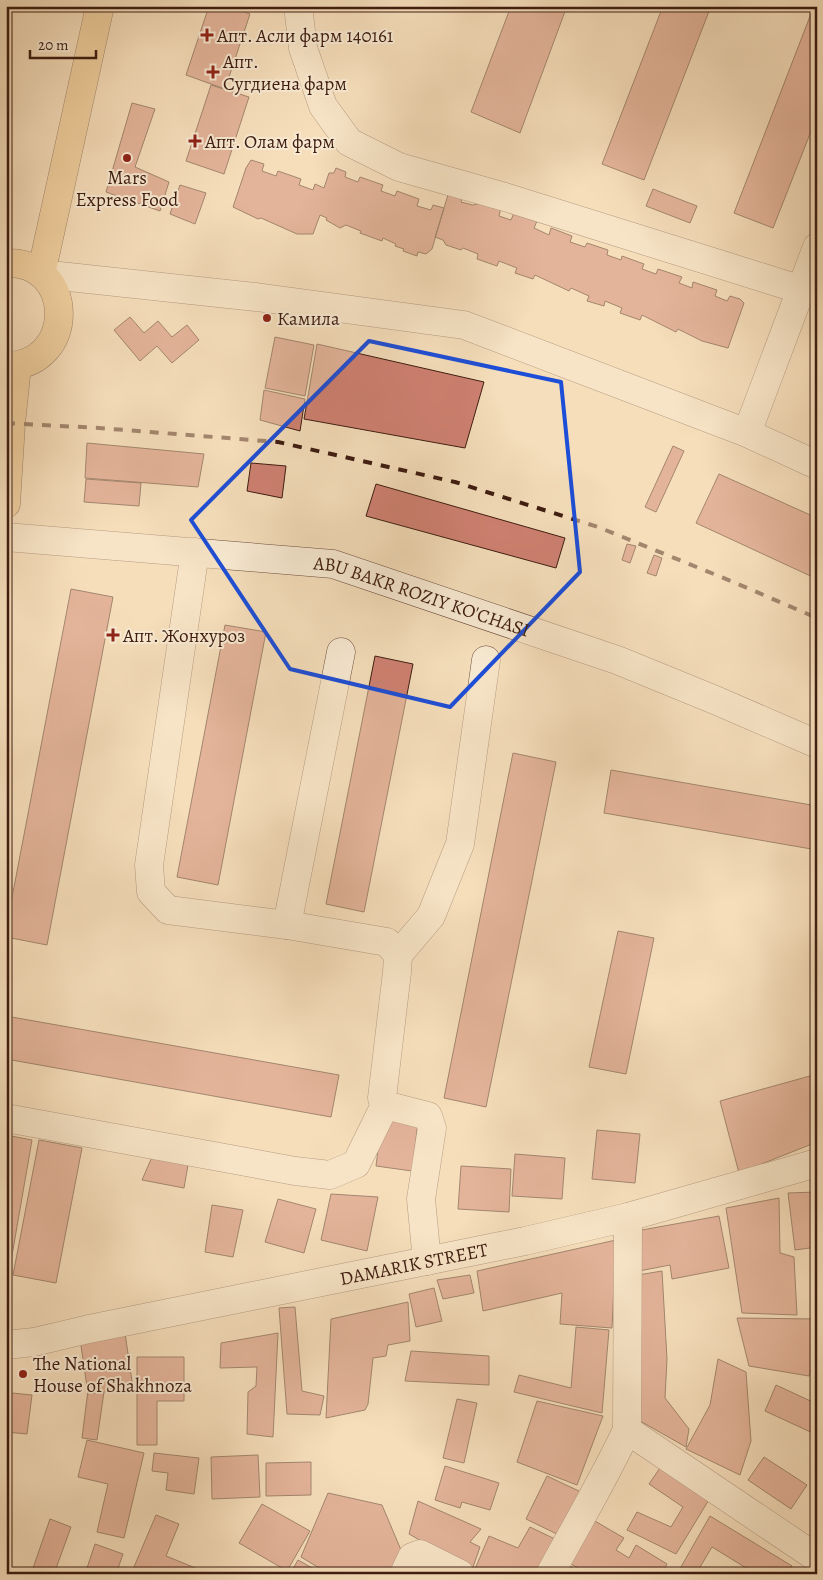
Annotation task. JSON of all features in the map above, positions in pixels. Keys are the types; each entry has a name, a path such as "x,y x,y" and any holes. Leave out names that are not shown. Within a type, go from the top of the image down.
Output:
{"main road":[{"path":"41,274 100,6"},
{"path":"6,263 14,262 28,266 41,274 53,287 59,303 60,321 55,337 45,351 30,362 12,366 11,424 6,504"}],"street":[{"path":"298,6 303,48 323,106 349,142 399,168 505,197 802,290"},
{"path":"747,434 817,247"},
{"path":"41,274 256,297 464,325 747,434 817,465"},
{"name":"ABU BAKR ROZIY KO'CHASI","path":"6,537 333,564 617,660 817,744"},
{"path":"195,552 149,865 151,892 168,910 287,925 387,942 398,955"},
{"path":"287,925 341,652"},
{"path":"6,1118 295,1171 330,1175 356,1164 384,1105 382,1098 398,955 431,916 460,844 486,660"},
{"path":"384,1105 428,1116 432,1128 421,1199 426,1261"},
{"name":"DAMARIK STREET","path":"6,1345 34,1342 525,1241 628,1217 817,1163"},
{"path":"550,1574 607,1472 627,1430 628,1217"},
{"path":"627,1430 817,1558"},
{"path":"404,1574 412,1557 420,1554 460,1574"}],"highlighted area":[{"path":"369,341 561,382 580,572 450,707 290,669 191,520"}],"building":[{"path":"209,6 226,6 250,14 225,89 186,75"},
{"path":"511,6 567,6 520,133 471,112"},
{"path":"663,6 711,6 644,180 602,164"},
{"path":"814,6 817,6 817,116 773,228 734,213"},
{"path":"211,85 249,97 224,174 186,161"},
{"path":"132,103 155,109 135,167 169,182 160,211 106,192"},
{"path":"251,160 264,164 262,171 276,176 278,171 301,179 299,185 313,190 315,184 324,188 329,173 334,173 336,168 346,172 345,177 358,182 360,177 383,185 381,191 395,196 397,191 419,199 417,206 431,210 433,205 444,208 432,249 426,254 418,252 417,256 403,251 404,249 395,246 396,244 383,238 382,241 360,233 361,231 346,225 340,228 320,215 313,234 297,234 233,207 246,168"},
{"path":"180,185 206,193 195,224 170,214"},
{"path":"653,189 697,206 690,223 646,206"},
{"path":"463,194 461,202 473,205 485,202 501,208 499,216 511,220 514,213 537,221 534,228 549,235 551,228 572,236 570,242 585,247 587,243 608,250 607,255 621,260 622,256 644,264 642,269 656,274 658,269 682,277 679,283 692,288 693,282 717,290 715,296 727,301 730,296 740,299 744,303 728,348 702,341 678,329 676,332 642,315 640,320 620,313 622,308 605,301 604,306 587,301 589,296 571,288 569,291 535,275 533,279 515,273 517,268 499,261 497,266 477,259 478,254 463,248 461,250 446,245 443,240 435,237 448,195"},
{"path":"130,317 144,333 158,321 172,337 187,325 199,340 172,363 157,346 140,361 114,330"},
{"path":"275,337 314,345 305,396 265,388"},
{"path":"317,344 484,382 465,448 304,419"},
{"path":"264,390 305,399 300,431 260,420"},
{"path":"87,443 204,454 198,487 85,478"},
{"path":"673,446 684,451 656,512 645,507"},
{"path":"251,463 286,466 282,498 247,491"},
{"path":"719,474 817,518 817,579 696,523"},
{"path":"86,479 141,483 139,506 84,502"},
{"path":"376,484 565,538 556,568 366,516"},
{"path":"627,544 636,546 630,563 622,560"},
{"path":"654,555 662,558 656,576 647,573"},
{"path":"71,589 113,597 47,945 6,937 6,929"},
{"path":"225,625 266,632 218,885 177,877"},
{"path":"375,656 413,664 364,912 326,904"},
{"path":"513,753 556,762 486,1107 444,1098"},
{"path":"611,770 817,806 817,850 604,813"},
{"path":"618,931 654,938 626,1074 589,1067"},
{"path":"6,1016 339,1075 331,1117 6,1059"},
{"path":"817,1074 817,1142 739,1173 720,1101"},
{"path":"382,1118 418,1122 412,1171 376,1166"},
{"path":"597,1130 640,1134 635,1183 592,1179"},
{"path":"6,1135 32,1140 6,1290"},
{"path":"39,1140 82,1148 56,1283 13,1275"},
{"path":"515,1154 565,1158 562,1199 512,1196"},
{"path":"152,1157 188,1165 184,1188 142,1180"},
{"path":"461,1166 511,1169 509,1212 458,1209"},
{"path":"817,1192 817,1247 795,1250 788,1193"},
{"path":"331,1194 378,1197 367,1251 321,1240"},
{"path":"779,1198 780,1253 794,1257 797,1315 742,1313 726,1208"},
{"path":"278,1199 316,1209 304,1253 265,1242"},
{"path":"212,1205 243,1210 233,1257 205,1252"},
{"path":"719,1216 729,1268 672,1279 670,1265 639,1271 631,1232"},
{"path":"616,1240 612,1328 560,1324 562,1293 483,1311 477,1271"},
{"path":"662,1271 667,1359 665,1398 689,1429 686,1447 640,1421 638,1275"},
{"path":"470,1275 474,1293 443,1299 437,1280"},
{"path":"434,1288 442,1321 416,1327 409,1294"},
{"path":"408,1302 410,1341 388,1345 386,1356 373,1358 368,1404 365,1410 326,1418 331,1319"},
{"path":"295,1307 302,1391 324,1396 320,1415 287,1414 279,1308"},
{"path":"737,1318 817,1319 817,1354 809,1376 749,1366"},
{"path":"576,1327 609,1330 602,1413 514,1392 519,1375 571,1388"},
{"path":"125,1333 133,1388 88,1394 80,1339"},
{"path":"278,1333 273,1437 247,1434 248,1392 256,1386 257,1367 220,1368 221,1343"},
{"path":"411,1351 489,1356 489,1385 405,1381"},
{"path":"137,1357 184,1357 184,1401 157,1401 157,1445 137,1445"},
{"path":"718,1359 746,1372 751,1441 740,1475 686,1449 710,1405"},
{"path":"776,1385 817,1404 817,1435 765,1411"},
{"path":"88,1390 104,1392 97,1440 82,1438"},
{"path":"12,1393 32,1395 27,1434 6,1432"},
{"path":"457,1399 477,1403 464,1463 443,1458"},
{"path":"537,1401 603,1416 577,1485 517,1462"},
{"path":"87,1440 144,1453 124,1538 97,1532 108,1484 78,1477"},
{"path":"154,1453 199,1458 194,1494 166,1490 168,1473 152,1471"},
{"path":"258,1455 260,1497 212,1499 211,1457"},
{"path":"764,1457 807,1485 791,1509 748,1480"},
{"path":"311,1462 311,1495 266,1496 266,1463"},
{"path":"662,1465 710,1498 676,1554 627,1530 637,1512 671,1527 683,1507 649,1484"},
{"path":"445,1466 499,1483 490,1510 462,1502 460,1508 435,1500"},
{"path":"547,1476 581,1492 561,1536 526,1519"},
{"path":"328,1493 382,1505 401,1550 389,1574 329,1574 301,1557"},
{"path":"418,1501 481,1529 470,1542 480,1547 472,1570 409,1534"},
{"path":"262,1504 310,1531 287,1571 239,1543"},
{"path":"156,1515 179,1524 166,1556 198,1569 196,1574 131,1574"},
{"path":"710,1516 792,1566 787,1574 756,1574 712,1547 696,1574 677,1574"},
{"path":"588,1517 624,1538 616,1550 629,1558 636,1545 667,1564 662,1574 590,1574 561,1559"},
{"path":"50,1519 71,1527 54,1574 31,1574"},
{"path":"530,1527 557,1540 536,1574 483,1574 475,1569 489,1536 518,1548"},
{"path":"95,1544 123,1554 116,1574 85,1574"},
{"path":"298,1560 323,1574 290,1574"},
{"path":"559,1561 584,1574 553,1574"}],"railway":[{"path":"6,423 278,442 455,482 598,527 817,618"}],"place":[{"name":"Апт. Асли фарм 140161","path":"207,35"},
{"name":"Апт. Сугдиена фарм","path":"213,72"},
{"name":"Апт. Олам фарм","path":"195,141"},
{"name":"Mars Express Food","path":"127,158"},
{"name":"Камила","path":"267,318"},
{"name":"Апт. Жонхуроз","path":"113,635"},
{"name":"The National House of Shakhnoza","path":"23,1374"}]}
